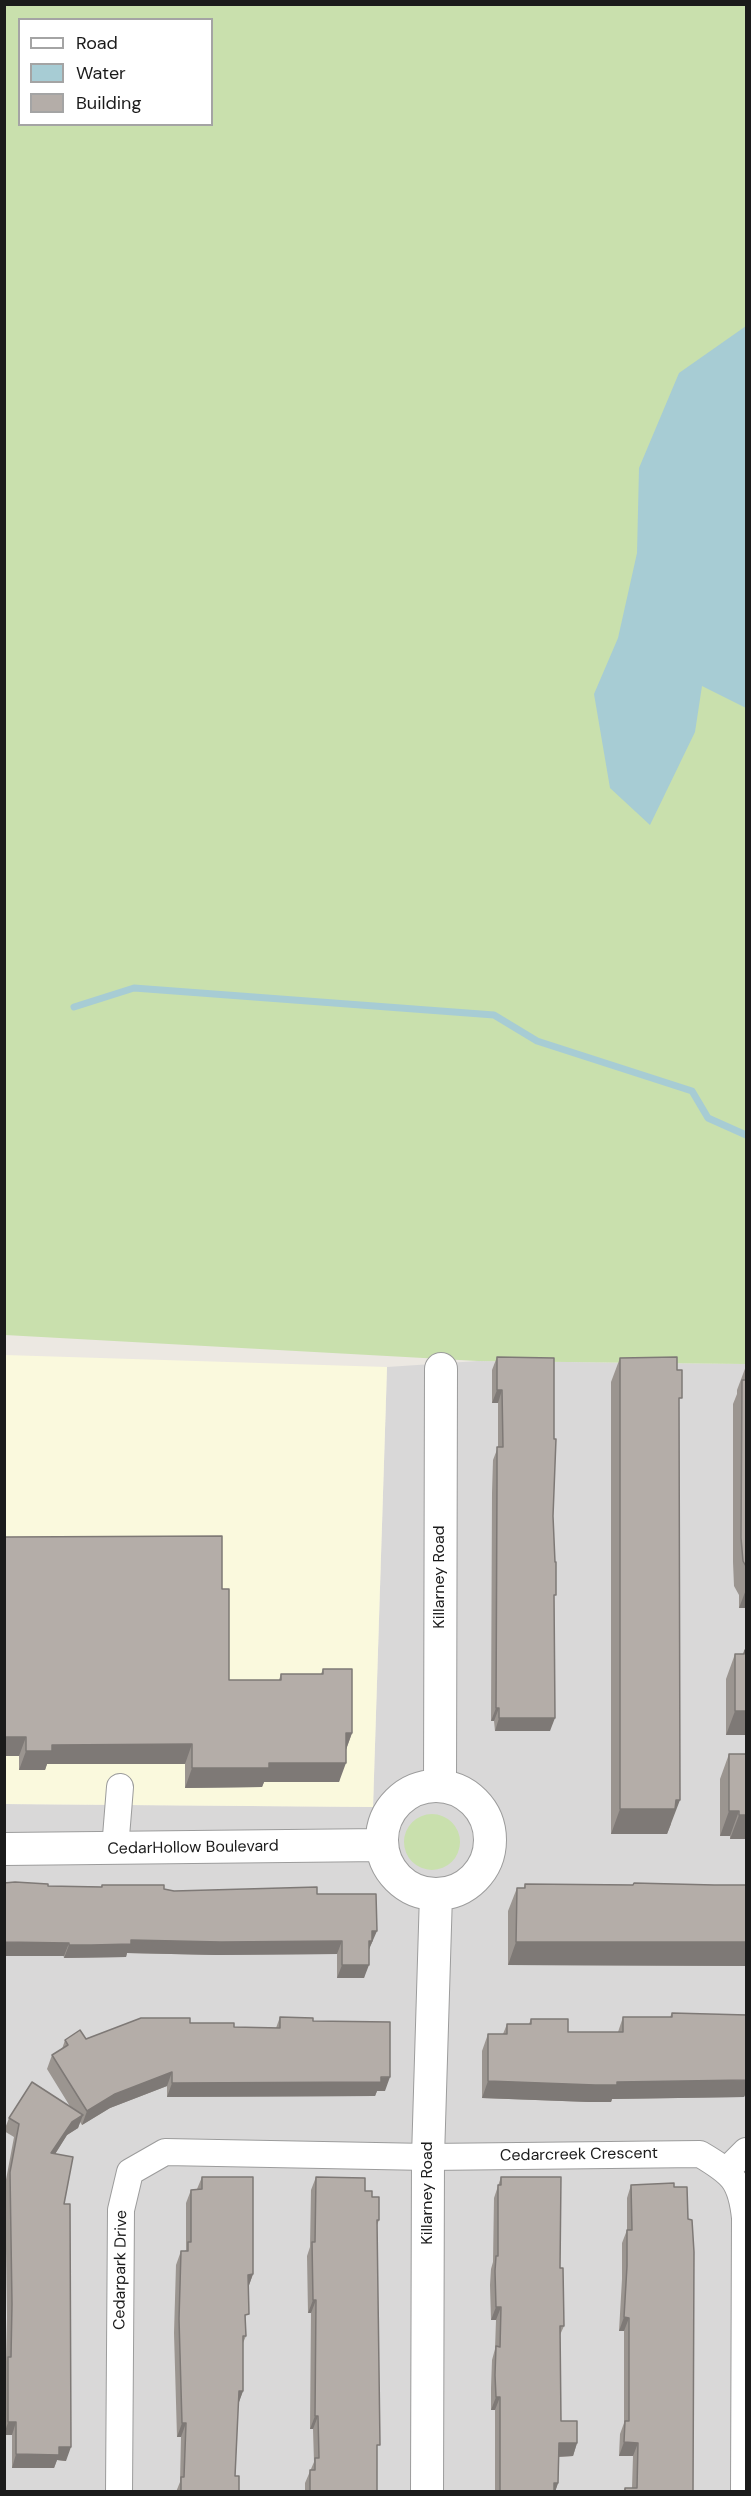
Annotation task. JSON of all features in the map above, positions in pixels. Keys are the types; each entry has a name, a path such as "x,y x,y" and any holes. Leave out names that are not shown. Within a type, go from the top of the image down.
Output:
{"street":[{"name":"Killarney Road","path":"440,1785 441,1369"},
{"path":"440,1785 451,1787 468,1796 481,1809 489,1826 490,1845 488,1858 478,1874 464,1887 436,1894 414,1889 398,1879 387,1863 382,1845 386,1821 395,1805 410,1792 440,1785"},
{"path":"115,1849 120,1787"},
{"name":"CedarHollow Boulevard","path":"4,1849 382,1845"},
{"name":"Killarney Road","path":"428,2492 428,2157 436,1894"},
{"path":"726,2170 747,2151"},
{"name":"Cedarpark Drive","path":"119,2492 121,2210 130,2172 165,2152 428,2157"},
{"name":"Cedarcreek Crescent","path":"428,2157 700,2154 726,2170 734,2178 740,2188 746,2218 744,2492"}],"shaded area":[{"path":"5,1355 387,1367 373,1807 5,1804"},
{"path":"478,1361 746,1364 746,2491 5,2492 5,1804 373,1807 387,1367"}],"green space":[{"path":"4,5 746,5 746,1364 478,1361 5,1335"},
{"path":"432,1814 443,1816 452,1822 458,1831 460,1842 458,1853 452,1862 443,1868 432,1870 421,1868 412,1862 406,1853 404,1842 406,1831 412,1822 421,1816"}],"water":[{"path":"746,326 746,708 702,686 695,732 650,825 610,788 594,694 618,638 637,553 639,468 679,373"}],"building":[{"path":"497,1357 554,1358 555,1718 499,1718 499,1708 496,1708 497,1447 503,1447 502,1390 497,1390"},
{"path":"677,1357 677,1370 682,1370 682,1398 679,1398 680,1800 676,1800 675,1809 620,1809 620,1358"},
{"path":"746,1366 747,1568 743,1561 741,1538 742,1380 746,1380"},
{"path":"222,1536 222,1589 229,1589 229,1680 281,1680 281,1674 323,1674 323,1669 352,1669 352,1733 346,1733 346,1763 269,1763 269,1768 192,1768 192,1744 52,1745 52,1751 26,1751 26,1737 4,1737 4,1537"},
{"path":"747,1650 747,1711 735,1711 735,1654 744,1654"},
{"path":"729,1754 747,1754 747,1815 739,1815 739,1811 729,1811"},
{"path":"4,1883 48,1884 48,1886 164,1885 164,1889 174,1891 317,1887 317,1894 376,1894 377,1931 372,1931 372,1941 369,1941 369,1965 342,1965 342,1941 131,1940 131,1944 92,1945 4,1942"},
{"path":"634,1883 747,1885 747,1942 516,1942 517,1888 525,1888 525,1884 633,1885"},
{"path":"672,2013 747,2015 747,2080 617,2082 617,2085 488,2081 488,2034 507,2034 507,2024 531,2024 531,2019 568,2019 568,2032 623,2032 623,2017 672,2017"},
{"path":"280,2017 313,2018 313,2021 390,2022 390,2077 381,2077 381,2082 172,2083 172,2072 115,2094 87,2111 52,2055 68,2045 65,2040 80,2030 86,2039 141,2018 190,2018 190,2023 234,2023 234,2027 280,2028"},
{"path":"32,2082 83,2115 72,2122 51,2153 73,2157 64,2204 70,2204 71,2447 59,2447 59,2455 16,2454 16,2422 8,2422 8,2357 11,2357 12,2304 10,2172 19,2124 9,2118"},
{"path":"202,2177 253,2177 253,2274 248,2275 249,2314 245,2315 246,2336 243,2336 243,2391 239,2391 235,2476 239,2476 239,2492 181,2492 181,2477 184,2477 186,2423 182,2423 179,2319 181,2251 188,2251 188,2242 191,2242 191,2190 202,2189"},
{"path":"316,2177 365,2178 365,2191 372,2191 372,2197 379,2197 379,2220 377,2220 380,2445 377,2445 377,2492 310,2491 310,2470 315,2470 315,2458 319,2458 318,2416 315,2416 316,2300 313,2300 312,2242 315,2242"},
{"path":"501,2177 561,2177 560,2268 563,2268 564,2326 560,2326 561,2421 577,2421 577,2443 559,2443 558,2483 554,2483 554,2492 500,2492 500,2397 496,2397 495,2375 496,2346 500,2347 501,2307 496,2307 495,2271 496,2256 498,2256 498,2185 501,2185"},
{"path":"674,2183 674,2187 687,2187 688,2219 692,2220 694,2252 693,2492 625,2492 625,2488 637,2488 638,2443 624,2442 625,2421 629,2421 629,2318 624,2317 627,2230 632,2230 631,2185"}],"waterway":[{"path":"74,1007 134,988 494,1015 537,1041 692,1091 708,1118 746,1135"}]}
